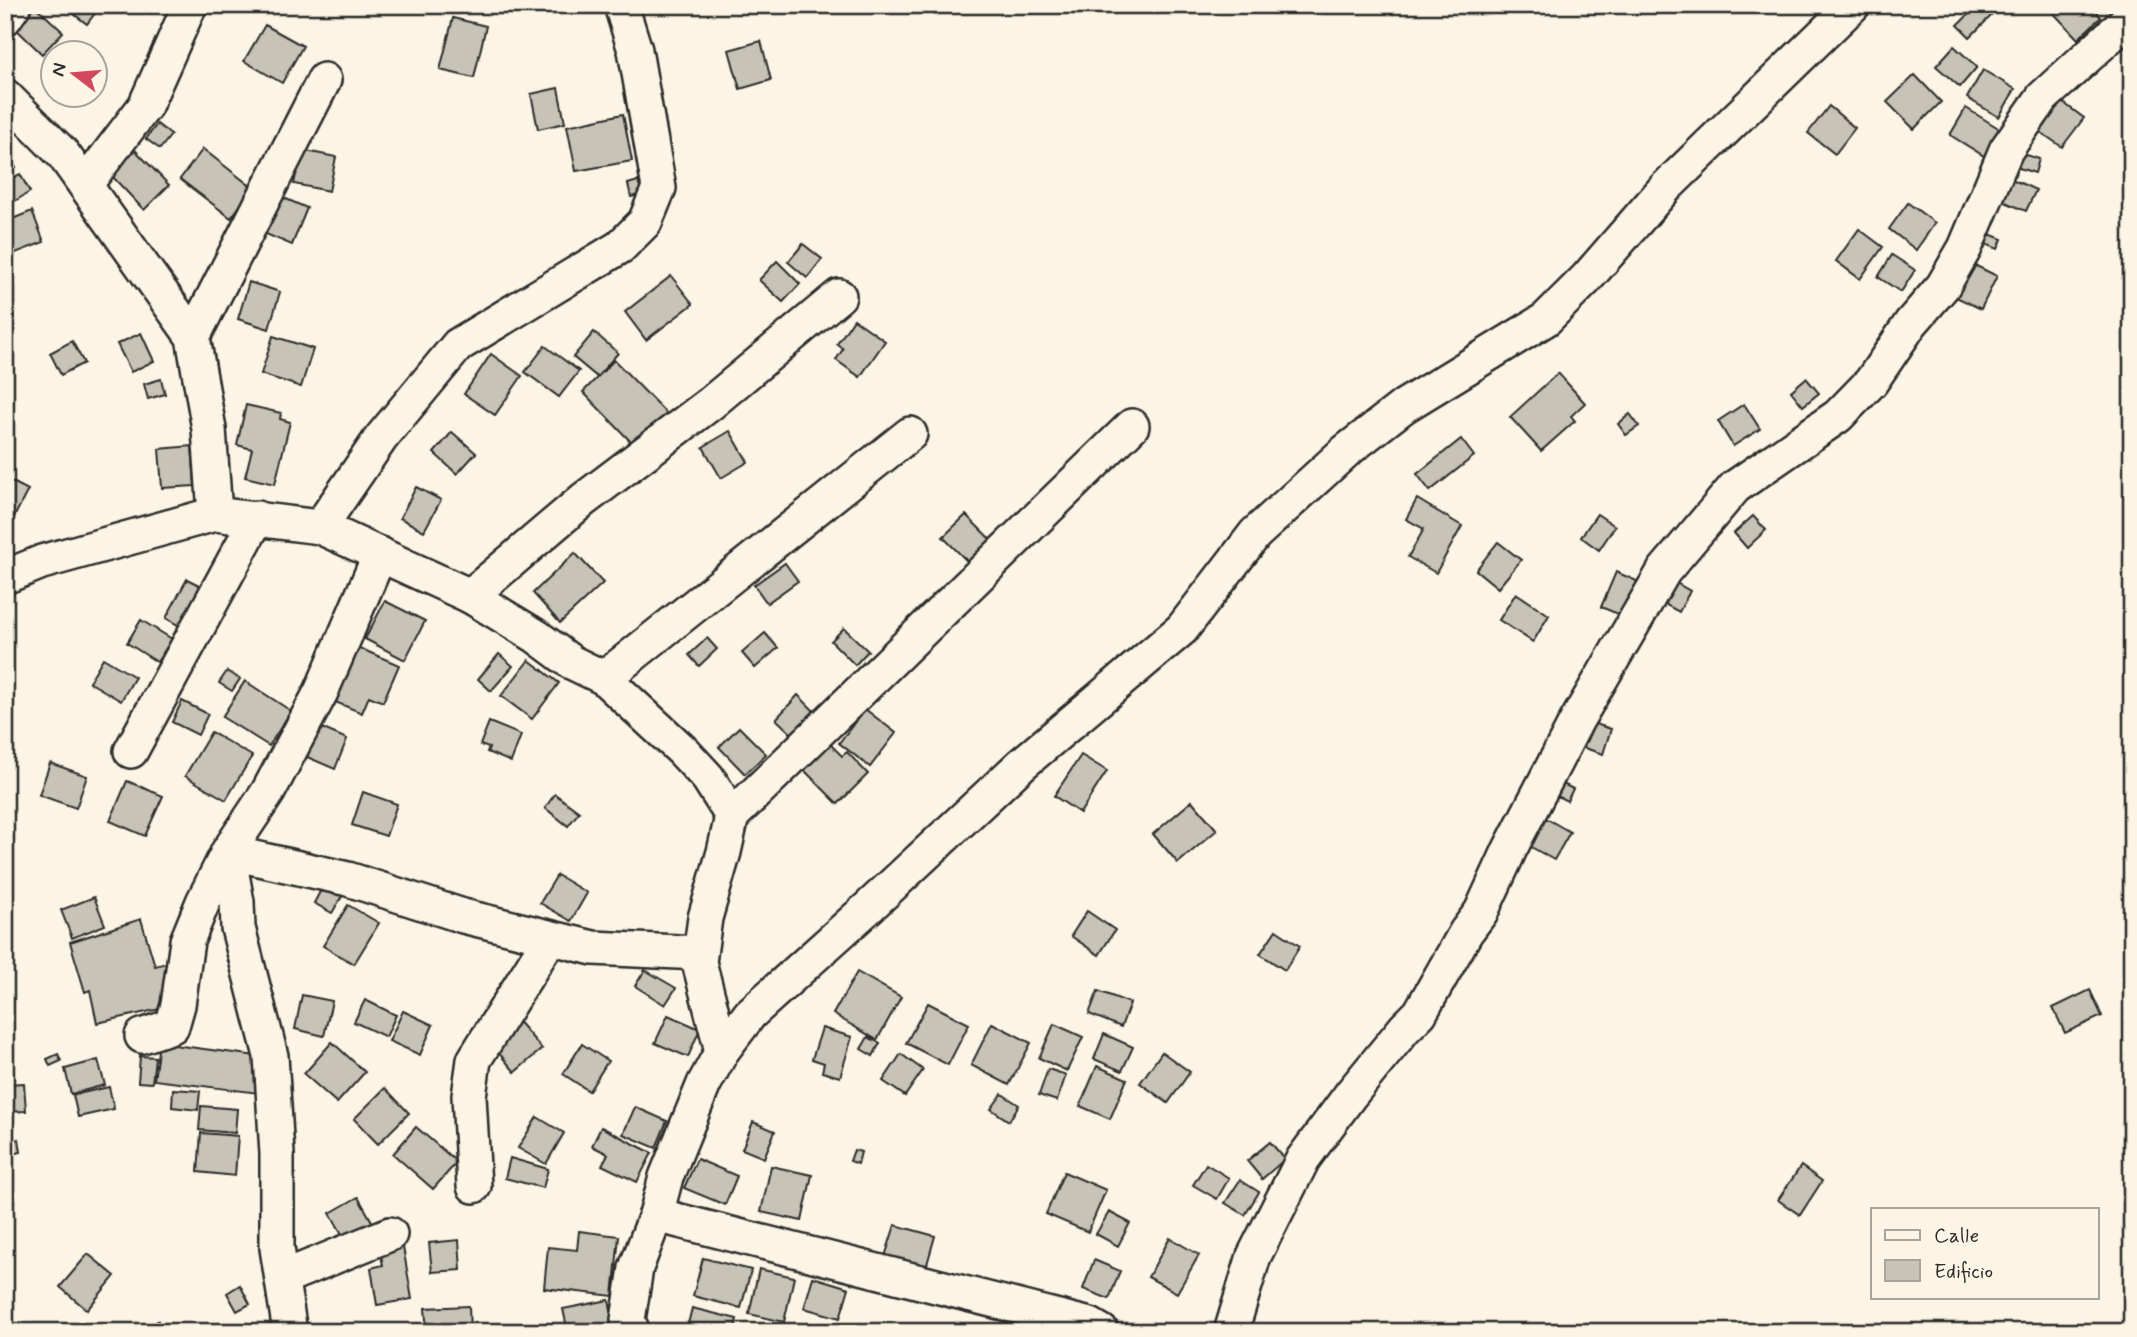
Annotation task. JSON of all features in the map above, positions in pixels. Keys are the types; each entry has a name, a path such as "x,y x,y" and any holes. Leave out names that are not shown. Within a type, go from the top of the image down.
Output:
{"street":[{"path":"5,18 14,5"},
{"path":"85,185 145,106 190,5"},
{"path":"320,527 382,438 458,345 620,247 645,222 659,188 635,50 621,5"},
{"path":"633,1332 628,1320 636,1268 656,1215 666,1177 704,1084 722,1051 750,1014 1022,764 1182,629 1255,534 1346,450 1404,406 1546,319 1586,279 1666,187 1853,5"},
{"path":"1231,1332 1254,1256 1303,1159 1351,1094 1420,1013 1456,949 1481,912 1510,849 1577,720 1664,571 1735,487 1838,416 1871,382 1912,323 1943,286 1965,248 2006,150 2043,97 2132,16"},
{"path":"193,337 324,80"},
{"path":"5,96 63,154 193,337 209,429 215,514"},
{"path":"470,596 583,500 711,403 839,296"},
{"path":"722,1051 699,962 705,918 732,816 1132,426"},
{"path":"604,678 910,434"},
{"path":"10,569 215,514 320,527 470,596 536,636 570,662 604,678 683,751 708,778 732,816"},
{"path":"131,751 257,518"},
{"path":"142,1036 172,1026 178,1005 187,941 203,902 228,852 268,792 321,692 380,554"},
{"path":"228,852 348,879 463,916 593,948 700,953"},
{"path":"228,852 237,902 238,928 271,1056 277,1154 277,1248 290,1332"},
{"path":"474,1186 469,1096 474,1060 550,938"},
{"path":"656,1215 1090,1325 1102,1332"},
{"path":"282,1278 390,1234"}],"building":[{"path":"34,5 63,32 57,38 38,38 38,50 14,27"},
{"path":"62,5 101,5 87,24"},
{"path":"1968,5 2002,5 1970,37 1958,25 1969,14 1964,9"},
{"path":"2090,5 2101,17 2078,39 2048,7"},
{"path":"453,18 486,26 474,78 440,70"},
{"path":"265,25 303,46 282,83 244,61"},
{"path":"761,41 771,80 740,89 729,50"},
{"path":"1954,46 1977,67 1960,87 1936,66"},
{"path":"1983,70 2015,89 1999,117 1967,98"},
{"path":"1915,75 1941,102 1914,129 1887,102"},
{"path":"558,88 565,123 538,129 531,94"},
{"path":"2061,101 2084,118 2062,147 2039,131"},
{"path":"1829,106 1855,128 1835,154 1808,133"},
{"path":"1966,108 2000,129 1984,156 1950,135"},
{"path":"623,114 632,161 576,171 567,126"},
{"path":"157,124 171,135 160,149 146,139"},
{"path":"203,149 253,188 231,218 180,179"},
{"path":"135,150 169,185 144,210 110,174"},
{"path":"301,150 336,157 329,191 294,184"},
{"path":"5,151 16,168 5,175"},
{"path":"2020,153 2039,159 2035,173 2016,167"},
{"path":"20,174 30,192 8,205 5,201 5,182"},
{"path":"2007,177 2036,190 2026,211 1998,199"},
{"path":"638,181 642,194 631,197 628,184"},
{"path":"277,195 307,208 292,245 261,232"},
{"path":"1908,203 1935,223 1916,250 1889,229"},
{"path":"32,211 44,242 13,254 5,232 5,222"},
{"path":"1859,229 1883,247 1860,279 1836,261"},
{"path":"1982,231 2002,239 1998,249 1978,241"},
{"path":"803,244 822,259 807,278 788,262"},
{"path":"1892,255 1915,270 1901,292 1878,277"},
{"path":"777,261 800,284 783,302 759,280"},
{"path":"1968,262 1997,276 1981,309 1952,295"},
{"path":"671,276 693,304 646,340 625,312"},
{"path":"249,282 280,292 269,329 238,319"},
{"path":"854,319 885,341 860,377 836,360 843,349 837,344"},
{"path":"594,332 618,353 597,377 573,357"},
{"path":"141,333 154,361 131,372 117,344"},
{"path":"273,336 313,349 301,387 261,374"},
{"path":"72,341 84,363 61,375 50,353"},
{"path":"545,346 579,371 559,397 525,372"},
{"path":"491,354 522,376 495,415 464,394"},
{"path":"614,360 667,414 635,446 583,392"},
{"path":"1558,373 1585,403 1571,416 1575,421 1541,451 1510,417"},
{"path":"1806,378 1819,393 1803,406 1791,391"},
{"path":"161,379 165,394 148,399 144,384"},
{"path":"1744,404 1760,429 1733,446 1718,421"},
{"path":"246,405 281,413 280,419 290,422 275,484 245,477 252,449 237,445"},
{"path":"1630,414 1639,426 1626,435 1618,424"},
{"path":"730,431 748,462 721,478 703,447"},
{"path":"452,432 476,453 457,474 434,453"},
{"path":"1461,439 1474,456 1430,491 1417,474"},
{"path":"192,446 195,486 162,488 159,449"},
{"path":"5,478 28,490 10,525 5,522"},
{"path":"416,487 441,500 424,531 400,518"},
{"path":"1417,499 1462,526 1436,573 1408,557 1424,529 1406,519"},
{"path":"1597,514 1615,526 1599,550 1581,537"},
{"path":"966,515 993,542 970,564 943,537"},
{"path":"1753,516 1766,530 1747,548 1734,533"},
{"path":"1498,542 1521,560 1498,588 1476,570"},
{"path":"575,553 603,583 560,623 533,593"},
{"path":"785,563 798,581 767,603 754,585"},
{"path":"1616,572 1639,582 1625,617 1601,607"},
{"path":"187,579 207,589 185,629 166,618"},
{"path":"1671,580 1690,591 1679,612 1659,601"},
{"path":"1516,593 1549,615 1533,642 1499,620"},
{"path":"385,601 425,621 405,660 365,639"},
{"path":"141,620 172,639 157,662 127,643"},
{"path":"844,628 868,651 855,665 831,641"},
{"path":"765,633 778,648 755,668 742,653"},
{"path":"707,638 717,649 699,666 689,655"},
{"path":"352,645 399,665 383,702 369,696 362,713 328,699"},
{"path":"499,654 513,666 491,691 478,679"},
{"path":"103,658 135,677 121,701 89,682"},
{"path":"529,660 559,683 532,719 501,696"},
{"path":"227,671 240,679 232,691 219,683"},
{"path":"245,681 291,711 269,746 222,717"},
{"path":"798,695 817,714 795,737 776,719"},
{"path":"182,701 208,714 198,735 172,722"},
{"path":"865,709 896,733 870,767 839,743"},
{"path":"489,722 521,735 511,762 487,752 489,748 480,745"},
{"path":"1589,722 1611,729 1603,754 1581,747"},
{"path":"319,727 347,739 335,769 307,757"},
{"path":"739,727 766,754 745,774 719,747"},
{"path":"211,732 252,756 226,800 185,776"},
{"path":"824,738 842,756 847,752 868,774 838,804 798,764"},
{"path":"1081,755 1107,771 1080,813 1054,796"},
{"path":"50,763 87,776 76,808 39,795"},
{"path":"127,781 163,796 145,836 110,821"},
{"path":"1557,781 1573,789 1567,801 1551,793"},
{"path":"363,792 397,804 386,836 352,825"},
{"path":"555,794 579,812 568,826 545,808"},
{"path":"1192,801 1217,830 1178,863 1153,834"},
{"path":"1542,816 1570,832 1554,860 1526,844"},
{"path":"557,875 587,893 571,921 540,903"},
{"path":"325,882 344,893 332,913 314,903"},
{"path":"94,897 105,925 72,938 61,910"},
{"path":"348,905 379,923 354,964 323,946"},
{"path":"1087,911 1115,930 1099,955 1071,936"},
{"path":"141,919 155,966 170,962 160,1009 97,1023 90,990 85,992 70,942"},
{"path":"1276,930 1300,946 1285,970 1260,954"},
{"path":"645,970 676,988 665,1005 635,986"},
{"path":"857,972 901,997 877,1040 833,1014"},
{"path":"2090,990 2102,1016 2065,1033 2053,1008"},
{"path":"1098,991 1130,1003 1121,1027 1089,1014"},
{"path":"302,995 332,1001 324,1036 295,1029"},
{"path":"365,1000 396,1015 386,1037 354,1022"},
{"path":"928,1003 969,1024 948,1065 906,1043"},
{"path":"403,1011 433,1025 420,1055 389,1041"},
{"path":"668,1015 700,1029 688,1057 655,1043"},
{"path":"517,1020 542,1049 515,1072 491,1044"},
{"path":"992,1023 1031,1043 1009,1085 971,1065"},
{"path":"1054,1024 1083,1037 1067,1071 1039,1058"},
{"path":"822,1028 852,1037 840,1077 822,1072 824,1063 812,1059"},
{"path":"1104,1034 1133,1047 1122,1071 1094,1059"},
{"path":"868,1037 880,1043 873,1056 861,1049"},
{"path":"332,1042 365,1072 337,1103 304,1074"},
{"path":"159,1043 264,1057 259,1093 154,1080"},
{"path":"582,1044 608,1061 589,1091 563,1074"},
{"path":"1162,1052 1190,1072 1168,1103 1140,1083"},
{"path":"58,1054 61,1061 50,1066 47,1059"},
{"path":"901,1054 923,1070 905,1096 883,1081"},
{"path":"140,1056 155,1057 152,1083 138,1082"},
{"path":"98,1060 105,1085 71,1094 65,1069"},
{"path":"1097,1066 1127,1079 1110,1119 1080,1106"},
{"path":"1048,1069 1066,1075 1057,1101 1039,1095"},
{"path":"24,1083 26,1111 5,1112 5,1084"},
{"path":"109,1087 114,1109 78,1117 73,1095"},
{"path":"385,1088 409,1113 378,1144 354,1119"},
{"path":"173,1089 200,1091 198,1110 172,1107"},
{"path":"1002,1094 1019,1105 1009,1121 991,1109"},
{"path":"201,1106 237,1109 235,1133 199,1130"},
{"path":"635,1107 667,1121 656,1148 623,1134"},
{"path":"537,1117 564,1133 546,1164 518,1148"},
{"path":"753,1122 775,1131 764,1158 742,1149"},
{"path":"416,1127 457,1162 433,1189 393,1154"},
{"path":"601,1127 652,1153 637,1182 602,1165 608,1154 592,1146"},
{"path":"201,1133 238,1136 235,1176 198,1172"},
{"path":"19,1139 21,1152 7,1155 5,1142"},
{"path":"1270,1142 1285,1159 1262,1179 1247,1161"},
{"path":"854,1150 861,1152 858,1164 850,1161"},
{"path":"510,1158 548,1169 543,1188 505,1178"},
{"path":"697,1159 737,1176 725,1205 684,1188"},
{"path":"1206,1164 1229,1178 1217,1199 1193,1185"},
{"path":"771,1166 812,1175 802,1221 761,1212"},
{"path":"1801,1166 1822,1181 1800,1215 1778,1200"},
{"path":"1064,1172 1106,1190 1088,1232 1046,1214"},
{"path":"1240,1180 1259,1192 1245,1215 1225,1203"},
{"path":"358,1197 374,1225 346,1241 330,1213"},
{"path":"1109,1212 1130,1223 1118,1246 1096,1234"},
{"path":"895,1225 935,1236 924,1275 883,1263"},
{"path":"579,1231 619,1236 613,1296 544,1288 548,1247 577,1250"},
{"path":"1170,1238 1199,1255 1177,1293 1148,1277"},
{"path":"459,1240 461,1270 432,1272 429,1243"},
{"path":"403,1247 412,1299 377,1305 371,1268 383,1265 380,1251"},
{"path":"88,1254 115,1276 87,1310 60,1287"},
{"path":"703,1258 751,1270 741,1308 693,1296"},
{"path":"1094,1260 1120,1271 1109,1299 1083,1289"},
{"path":"759,1269 794,1277 784,1322 749,1314"},
{"path":"813,1277 849,1288 840,1318 804,1308"},
{"path":"240,1285 250,1304 237,1311 227,1293"},
{"path":"609,1300 615,1332 568,1332 563,1309"},
{"path":"469,1306 470,1332 427,1332 425,1308"},
{"path":"692,1308 737,1319 734,1332 686,1332"},
{"path":"158,1321 164,1332 140,1332"}]}
